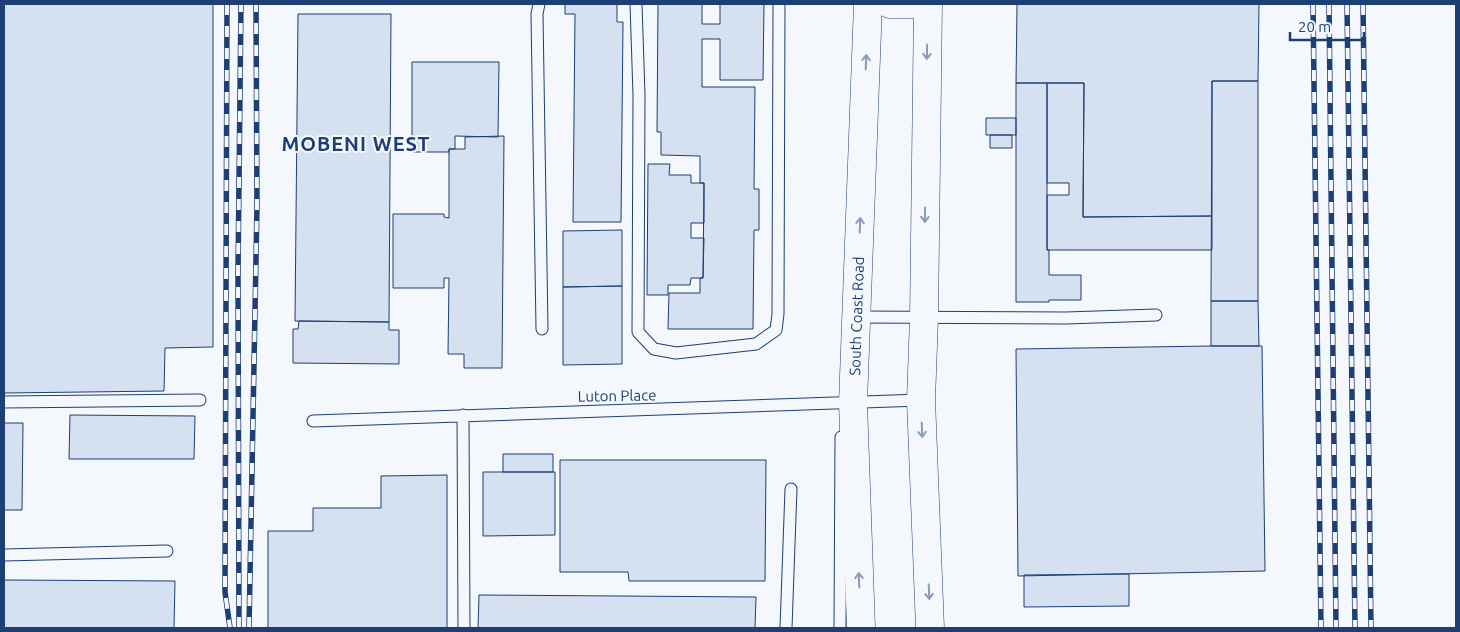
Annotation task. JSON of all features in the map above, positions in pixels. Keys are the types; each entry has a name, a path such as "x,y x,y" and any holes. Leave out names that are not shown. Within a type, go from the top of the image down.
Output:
{"highway":[{"name":"South Coast Road","path":"861,628 844,410 857,317 868,4"},
{"path":"890,4 928,4 924,318 921,400 930,628"}],"lane":[{"path":"539,4 537,14 542,330"},
{"path":"636,4 639,95 638,332 654,349 676,353 756,344 776,330 778,314 779,4"},
{"path":"857,317 924,318 977,316 1066,318 1156,316"},
{"path":"4,402 200,400"},
{"name":"Luton Place","path":"313,420 463,415 844,410 921,400"},
{"path":"840,628 844,410"},
{"path":"463,415 464,628"},
{"path":"786,628 791,490"},
{"path":"4,555 168,551"}],"building":[{"path":"4,4 213,4 213,347 165,348 164,391 4,393"},
{"path":"565,4 617,4 617,22 623,22 621,222 573,222 575,14 565,14"},
{"path":"658,4 702,4 702,24 720,24 720,4 764,4 763,80 720,80 720,39 702,39 702,87 755,87 754,189 759,189 759,230 754,230 753,329 668,329 669,293 700,293 700,278 703,278 704,183 700,183 700,156 661,155 661,132 657,132"},
{"path":"1017,4 1259,4 1258,81 1212,81 1212,216 1083,217 1084,83 1016,83"},
{"path":"298,14 391,14 389,322 295,321"},
{"path":"412,62 499,62 498,137 455,136 455,149 449,149 449,152 412,152"},
{"path":"1212,81 1258,81 1258,301 1211,301"},
{"path":"1016,83 1047,83 1047,250 1049,250 1049,275 1081,275 1081,300 1016,302"},
{"path":"1047,83 1084,83 1083,217 1212,216 1212,250 1047,250 1047,195 1069,195 1069,183 1047,183"},
{"path":"986,118 1016,118 1016,135 986,135"},
{"path":"990,135 1012,135 1012,148 990,148"},
{"path":"504,136 502,368 464,368 464,354 448,354 449,278 444,278 444,288 393,288 393,214 444,214 444,217 449,218 449,149 465,149 465,137"},
{"path":"648,164 670,164 669,175 691,175 691,183 704,183 704,223 691,223 691,238 704,238 703,278 691,278 690,285 668,285 668,295 647,295"},
{"path":"622,230 622,286 563,287 563,231"},
{"path":"622,286 622,364 563,365 563,287"},
{"path":"1211,301 1258,301 1259,346 1211,346"},
{"path":"299,321 389,322 389,330 399,330 399,364 293,363 293,329 298,329"},
{"path":"1262,346 1265,571 1018,576 1016,349"},
{"path":"70,415 195,416 194,459 69,459"},
{"path":"4,423 23,423 22,510 4,510"},
{"path":"503,454 553,454 553,472 503,472"},
{"path":"560,460 766,460 765,581 629,581 628,572 560,572"},
{"path":"483,472 555,472 555,535 483,536"},
{"path":"447,475 447,628 268,628 268,531 313,531 313,508 381,508 381,476"},
{"path":"1129,574 1129,606 1024,607 1024,575"},
{"path":"4,580 175,581 174,628 4,628"},
{"path":"479,595 756,597 755,628 478,628"}],"railway":[{"path":"227,4 225,592 230,628"},
{"path":"239,628 238,272 241,4"},
{"path":"249,628 257,206 256,4"},
{"path":"1313,4 1321,628"},
{"path":"1329,4 1336,628"},
{"path":"1347,4 1355,628"},
{"path":"1363,4 1371,628"}],"district":[{"name":"MOBENI WEST","path":"356,144"}]}
